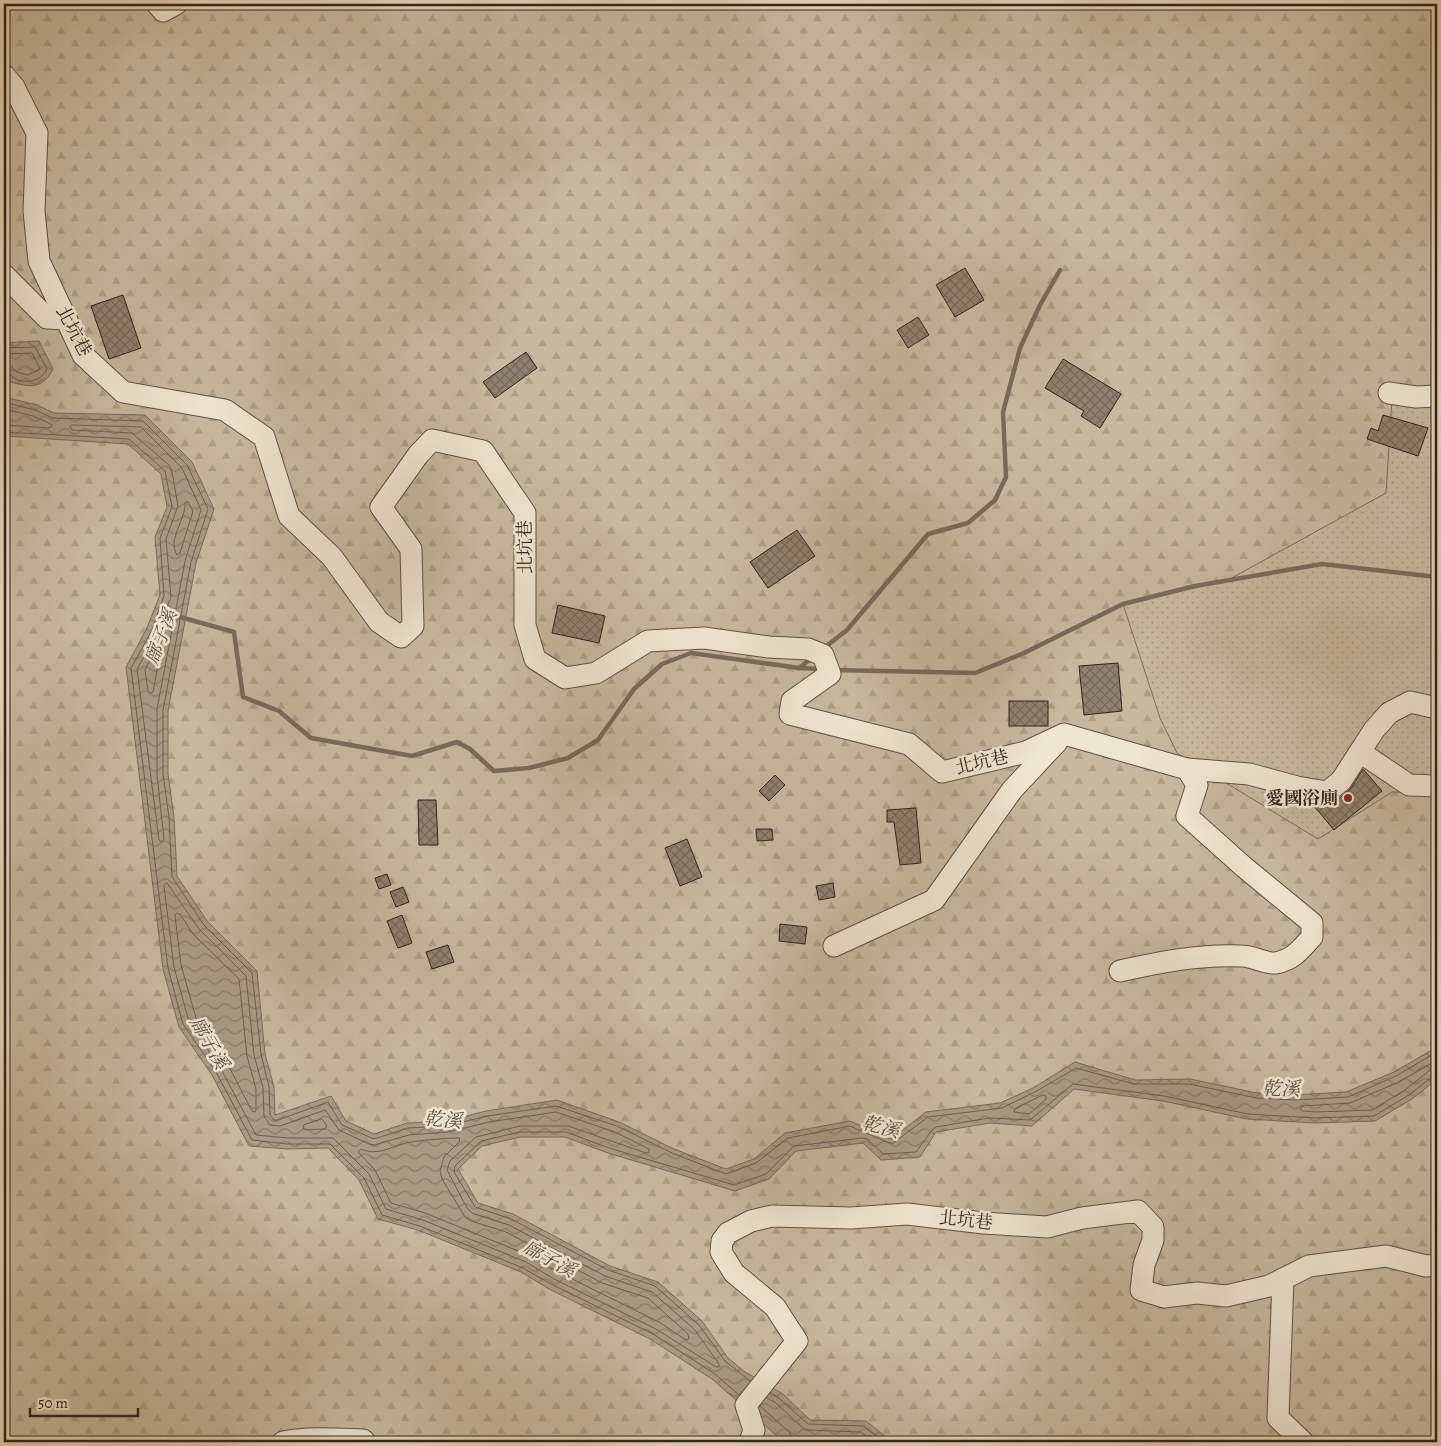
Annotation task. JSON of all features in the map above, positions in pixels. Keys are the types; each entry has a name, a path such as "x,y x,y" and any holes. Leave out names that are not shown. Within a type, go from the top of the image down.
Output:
{"street":[{"path":"157,4 163,11 176,4"},
{"name":"北坑巷","path":"4,75 14,86 37,133 34,212 39,261 83,355 123,392 225,410 264,436 289,516 332,556 378,622 401,637 413,626 411,549 381,507 418,454 432,440 483,451 526,513 525,625 534,660 565,678 596,673 648,641 704,638 769,648 808,649 823,655 827,667 792,701 790,714 909,744 942,772 1026,752 1064,734"},
{"path":"4,275 47,318 66,319"},
{"path":"1389,393 1416,397 1437,396"},
{"path":"834,946 934,900 1012,790 1064,734 1187,769 1249,774 1297,788 1327,792 1341,781 1374,730 1389,713 1410,702 1437,708"},
{"path":"1360,752 1409,785 1437,786"},
{"path":"1120,971 1170,960 1206,956 1244,956 1274,963 1295,956 1312,936 1312,923 1244,868 1187,816 1197,785 1187,769"},
{"name":"北坑巷","path":"750,1442 754,1430 746,1405 797,1341 775,1307 734,1273 721,1252 722,1241 728,1232 752,1221 772,1216 851,1218 907,1214 984,1223 1047,1227 1082,1218 1138,1211 1153,1226 1153,1240 1144,1265 1140,1290 1164,1297 1197,1293 1226,1296 1269,1286 1309,1266 1386,1256 1426,1266 1437,1265"},
{"path":"1283,1279 1278,1418 1303,1442"},
{"path":"284,1442 314,1439 362,1440 365,1442"}],"green space":[{"path":"4,4 1437,4 1437,1442 4,1442"},
{"path":"1392,399 1437,401 1437,793 1392,792 1318,839 1177,753 1160,718 1123,604 1228,580 1386,493"}],"water":[{"path":"39,341 53,369 49,376 40,384 29,386 10,382 4,373 4,343"},
{"name":"廍子溪","path":"4,397 37,405 54,413 145,415 192,462 214,509 196,563 168,711 168,774 174,817 177,876 207,921 257,971 265,1054 274,1087 275,1115 331,1096 346,1121 374,1134 407,1123 447,1121 486,1111 557,1100 619,1122 674,1149 726,1169 754,1159 785,1133 850,1121 891,1139 926,1112 1000,1103 1033,1088 1075,1062 1135,1080 1190,1079 1257,1093 1294,1095 1346,1092 1394,1072 1437,1047 1437,1079 1412,1099 1375,1121 1315,1123 1247,1119 1163,1101 1074,1089 1032,1126 990,1123 936,1132 920,1157 881,1160 863,1143 796,1151 769,1179 735,1191 608,1153 565,1137 520,1137 482,1146 458,1169 478,1203 513,1214 610,1266 658,1282 702,1321 728,1358 745,1372 783,1394 810,1420 866,1421 892,1442 784,1442 712,1379 650,1339 549,1289 521,1272 418,1230 378,1219 359,1180 328,1148 287,1149 249,1146 212,1075 179,1027 163,969 126,667 146,630 160,595 155,537 167,507 161,474 128,444 4,436"}],"building":[{"path":"965,268 984,300 955,317 936,285"},
{"path":"123,295 141,348 109,359 91,306"},
{"path":"918,317 929,335 908,348 897,330"},
{"path":"526,352 537,368 495,398 483,382"},
{"path":"1063,359 1121,394 1100,428 1081,416 1084,411 1045,388"},
{"path":"1383,415 1428,428 1418,456 1367,439 1371,428 1378,431"},
{"path":"797,530 815,556 768,588 750,562"},
{"path":"558,605 605,616 599,643 552,633"},
{"path":"1118,663 1122,711 1084,715 1079,666"},
{"path":"1009,701 1048,701 1048,726 1009,726"},
{"name":"愛國浴廁","path":"1363,769 1382,791 1334,830 1314,806 1318,803 1330,804 1335,802 1351,788"},
{"path":"775,775 785,785 769,801 759,791"},
{"path":"418,800 436,800 438,845 419,845"},
{"path":"916,808 921,863 900,865 894,822 887,822 887,810"},
{"path":"756,829 772,829 773,840 757,841"},
{"path":"687,839 702,877 680,886 665,848"},
{"path":"387,874 391,885 379,889 375,878"},
{"path":"833,883 835,897 819,900 816,886"},
{"path":"403,887 409,902 396,907 390,892"},
{"path":"402,915 412,943 398,948 387,921"},
{"path":"780,924 807,927 805,944 779,941"},
{"path":"448,945 454,962 432,969 426,952"}],"waterway":[{"path":"824,648 847,630 928,534 968,523 995,500 1006,477 1003,412 1020,348 1040,305 1060,270"},
{"path":"834,670 975,673 1024,653 1123,604 1195,586 1322,564 1437,577"},
{"name":"廍子溪","path":"180,617 234,632 243,697 279,711 311,738 412,756 457,742 470,749 494,771 529,768 568,758 598,740 634,689 662,664 691,653 799,668 821,669"},
{"path":"799,668 812,658"}],"place":[{"name":"愛國浴廁","path":"1348,798"}],"water label":[{"name":"乾溪","path":"1281,1089"},
{"name":"乾溪","path":"443,1120"},
{"name":"乾溪","path":"881,1127"}]}
